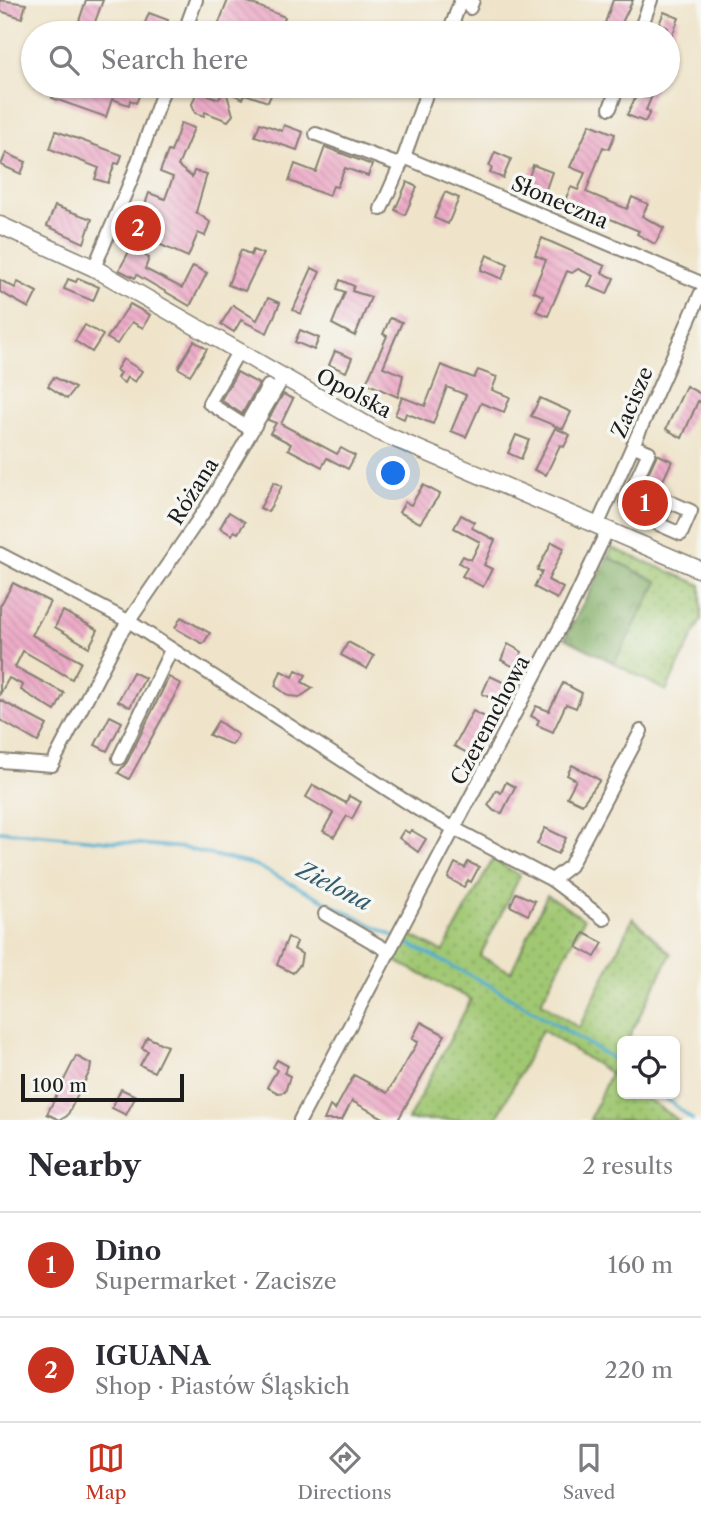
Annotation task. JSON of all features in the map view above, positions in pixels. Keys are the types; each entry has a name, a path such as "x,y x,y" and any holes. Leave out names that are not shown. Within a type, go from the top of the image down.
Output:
{"main road":[{"name":"Opolska","path":"0,226 94,268 379,432 701,570"}],"street":[{"path":"188,21 196,0"},
{"path":"643,21 651,0"},
{"path":"457,21 468,3"},
{"path":"94,268 132,178 161,98"},
{"path":"381,209 425,98"},
{"path":"610,108 614,98"},
{"name":"Słoneczna","path":"316,134 402,161 701,283"},
{"name":"Zacisze","path":"602,528 634,446 701,293"},
{"path":"238,352 209,403 245,426 279,376"},
{"name":"Różana","path":"0,761 52,765 120,634 205,510 279,376"},
{"path":"626,502 649,452 634,446"},
{"path":"646,547 668,501 691,511 681,534 661,516"},
{"name":"Czeremchowa","path":"392,948 571,607 602,528"},
{"path":"0,554 130,622 419,810 552,880 604,919"},
{"path":"120,758 171,650"},
{"path":"552,880 569,866 641,731"},
{"path":"300,1120 392,948 325,914"}],"green space":[{"path":"612,548 701,585 701,620 666,691 614,663 658,582 608,557"},
{"path":"608,557 658,582 614,663 565,638"},
{"path":"493,859 520,876 480,956 511,972 547,895 584,919 541,1002 579,1028 633,918 671,954 630,1036 617,1036 617,1061 611,1073 617,1077 617,1099 647,1099 678,1120 590,1120 610,1073 542,1030 496,1120 408,1120 471,999 393,960 408,934 443,952"}],"building":[{"path":"0,0 26,4 22,18 0,11"},
{"path":"86,0 103,0 95,21 79,21"},
{"path":"228,0 243,0 285,17 284,21 220,21"},
{"path":"613,0 633,0 623,21 606,21"},
{"path":"664,12 679,18 678,21 660,21"},
{"path":"149,13 168,20 168,21 146,21"},
{"path":"52,98 138,98 136,103 130,100 129,105 112,99 106,117"},
{"path":"194,98 228,98 233,115 228,121 205,112 204,116 195,113 192,104"},
{"path":"635,98 651,98 646,110 650,112 645,122 627,115"},
{"path":"181,123 194,128 178,166 192,177 194,171 207,174 196,212 210,222 205,236 198,233 188,257 131,232 135,220 139,222 149,193 165,199 173,177 160,172 168,151 171,152"},
{"path":"260,123 282,131 284,125 303,132 297,150 255,136"},
{"path":"590,124 615,134 609,149 603,147 586,192 627,209 632,197 648,204 642,216 664,228 655,244 637,234 639,231 606,217 604,221 592,216 594,212 565,200 571,187 578,190 585,173 570,167"},
{"path":"56,131 122,155 119,164 115,163 108,183 95,179 99,168 50,149"},
{"path":"325,147 372,165 368,176 345,168 337,187 333,186 329,196 289,181 295,164 316,172"},
{"path":"495,152 511,159 503,178 490,173 492,168 489,166"},
{"path":"6,153 26,162 21,174 1,165"},
{"path":"533,165 552,172 544,195 525,188"},
{"path":"407,182 417,187 405,215 395,210"},
{"path":"445,192 459,198 448,224 434,218"},
{"path":"55,206 92,219 84,243 47,226"},
{"path":"542,238 605,266 602,273 614,278 607,294 588,286 593,276 578,269 572,273 567,271 548,316 536,311 543,296 533,291 546,260 535,255"},
{"path":"131,248 149,258 145,269 182,288 193,266 207,273 190,306 137,275 135,278 119,270"},
{"path":"241,250 251,255 253,250 263,254 245,291 228,285"},
{"path":"487,255 508,264 502,279 481,270"},
{"path":"312,268 320,272 301,314 293,310"},
{"path":"78,278 99,287 93,301 64,289 68,279 76,282"},
{"path":"0,280 15,288 18,282 37,292 29,308 0,292"},
{"path":"340,280 354,286 352,291 371,297 355,336 332,324 345,292 337,289"},
{"path":"268,298 280,303 267,333 241,320 234,332 221,324 233,305 257,320"},
{"path":"130,304 150,315 143,328 132,322 117,344 107,338"},
{"path":"390,318 402,322 383,367 403,375 398,397 366,383 387,336 383,334"},
{"path":"85,325 103,335 92,352 75,341"},
{"path":"300,330 319,338 314,350 295,342"},
{"path":"194,341 207,349 190,375 178,368"},
{"path":"335,351 352,358 346,372 329,365"},
{"path":"123,359 142,371 135,382 127,377 124,383 117,378 120,373 116,370"},
{"path":"441,365 474,378 478,370 497,377 492,390 510,397 504,412 481,403 466,437 451,431 466,395 447,387 433,424 406,413 404,419 395,415 402,397 425,406"},
{"path":"237,372 259,384 242,414 221,400"},
{"path":"54,377 75,388 67,399 48,386"},
{"path":"686,386 701,394 701,403 698,401 682,438 666,429"},
{"path":"283,394 293,399 281,424 337,454 341,448 355,456 348,469 327,458 322,467 288,449 291,444 270,433 276,423 268,420"},
{"path":"540,398 571,412 563,429 531,416"},
{"path":"555,428 570,435 564,447 560,445 546,475 534,470"},
{"path":"516,435 529,440 521,459 508,453"},
{"path":"657,454 672,461 647,515 632,509"},
{"path":"274,482 282,486 268,512 260,508"},
{"path":"423,485 440,494 420,523 399,512 405,502 411,505"},
{"path":"229,512 245,522 238,533 234,531 232,535 220,528"},
{"path":"461,515 474,522 472,528 495,540 484,565 492,569 483,587 462,576 467,568 459,563 463,556 471,560 480,542 454,528"},
{"path":"552,542 564,548 548,580 563,588 557,599 534,587 542,572 537,570"},
{"path":"13,583 50,602 32,635 81,662 72,679 23,651 15,667 64,693 55,711 21,690 23,685 9,678 0,694 0,606"},
{"path":"63,611 98,630 89,647 55,627"},
{"path":"181,617 210,633 203,644 175,628"},
{"path":"348,642 374,656 367,669 341,655"},
{"path":"508,644 522,652 514,667 501,660"},
{"path":"296,670 306,675 302,682 313,688 300,697 289,696 275,686 281,671 293,677"},
{"path":"133,672 145,678 130,707 118,701"},
{"path":"490,676 507,684 499,702 482,694"},
{"path":"169,677 181,684 129,779 118,773 127,762"},
{"path":"563,683 582,693 576,708 566,704 553,732 537,725 539,720 531,716 536,706 549,711"},
{"path":"0,700 47,725 38,742 0,720"},
{"path":"473,711 489,719 469,754 454,746"},
{"path":"110,716 122,722 107,751 95,745"},
{"path":"218,721 238,735 232,745 209,735"},
{"path":"572,765 600,780 582,804 567,797 576,780 567,775"},
{"path":"506,782 515,787 502,813 494,811 488,805 496,790 501,793"},
{"path":"313,785 346,803 349,796 361,802 352,819 347,816 334,837 323,831 333,813 306,797"},
{"path":"545,828 566,838 558,854 537,844"},
{"path":"404,830 409,833 411,830 426,839 418,852 399,838"},
{"path":"468,862 479,867 471,882 468,880 464,887 448,878 455,863 465,868"},
{"path":"516,893 535,901 528,915 510,906"},
{"path":"584,933 603,943 595,957 577,947"},
{"path":"288,937 297,942 294,949 302,954 300,965 293,973 277,965"},
{"path":"421,1022 445,1035 398,1120 387,1120 352,1101 342,1120 324,1120 330,1106 335,1110 354,1075 387,1093 418,1042 412,1039"},
{"path":"147,1037 167,1046 154,1072 140,1065 148,1051 142,1048"},
{"path":"76,1056 91,1064 90,1071 67,1116 60,1120 47,1114"},
{"path":"277,1060 288,1066 284,1073 290,1076 285,1092 278,1093 267,1087 277,1070 273,1067"},
{"path":"121,1089 136,1096 126,1115 112,1108"}],"waterway":[{"name":"Zielona","path":"0,831 183,848 255,865 491,986 617,1061"},
{"name":"Zielona","path":"667,1099 693,1120"}],"place":[{"name":"IGUANA","path":"138,228"},
{"name":"Dino","path":"645,503"}]}
